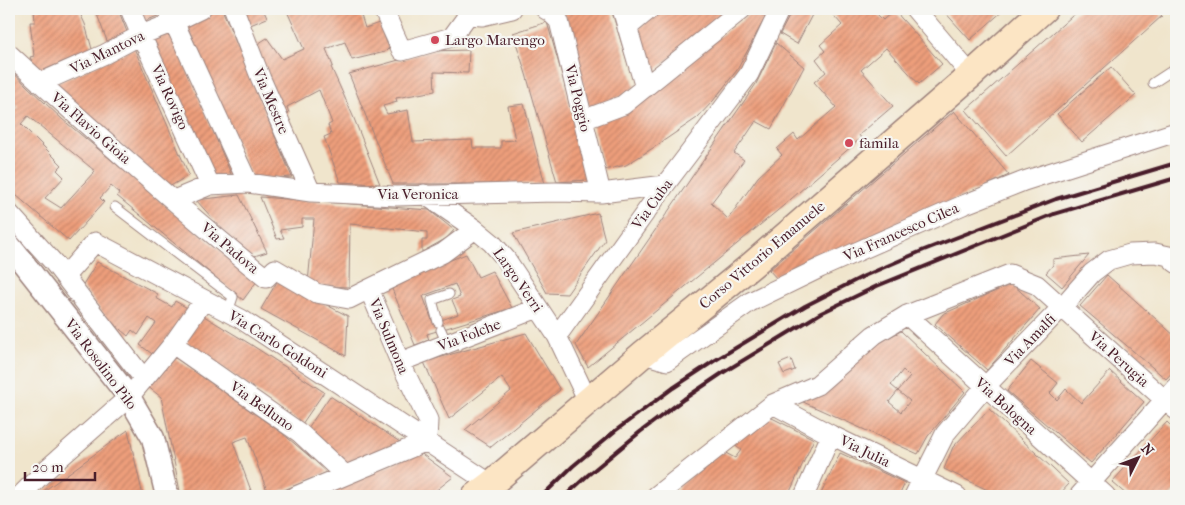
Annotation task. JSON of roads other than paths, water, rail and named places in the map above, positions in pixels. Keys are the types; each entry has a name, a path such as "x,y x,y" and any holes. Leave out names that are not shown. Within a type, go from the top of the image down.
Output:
{"main road":[{"name":"Corso Vittorio Emanuele","path":"483,490 588,400 753,264 971,75 1039,11"}],"street":[{"name":"Via Rovigo","path":"130,9 210,185"},
{"name":"Via Mantova","path":"40,83 105,54 141,35 171,15 201,9"},
{"name":"Via Mestre","path":"234,9 260,79 311,192"},
{"path":"383,9 402,51 452,37 467,12 482,16 512,9"},
{"name":"Via Poggio","path":"545,9 559,21 602,194"},
{"path":"622,9 645,88"},
{"path":"627,28 650,9"},
{"path":"583,120 623,106 742,9"},
{"name":"Via Cuba","path":"557,336 665,185 749,74 780,9"},
{"path":"915,9 971,75"},
{"path":"171,15 248,183"},
{"name":"Via Flavio Gioia","path":"9,54 174,200"},
{"name":"Via Francesco Cilea","path":"643,354 666,361 750,302 820,268 963,204 1024,181 1176,132"},
{"name":"Via Veronica","path":"174,200 210,185 248,183 311,192 396,196 556,192 602,194 665,185"},
{"name":"Largo Verri","path":"424,194 492,243 506,259 557,336"},
{"name":"Via Padova","path":"174,200 266,278 275,269 316,293 349,299 369,289"},
{"path":"9,213 65,276 144,379"},
{"name":"Via Sulmona","path":"427,441 428,420 400,362 369,289 443,253 475,229"},
{"name":"Via Carlo Goldoni","path":"65,276 95,242 241,319 427,441 483,490"},
{"name":"Via Rosolino Pilo","path":"9,245 129,397 153,438 167,496"},
{"name":"Via Amalfi","path":"918,488 945,434 985,386 1062,307 1092,273 1109,260 1130,254 1155,253 1169,256 1176,263"},
{"name":"Via Perugia","path":"656,496 773,404 817,385 874,335 907,315 1010,274 1037,285 1172,399"},
{"path":"20,496 47,469 129,397 173,344 204,300"},
{"name":"Via Folche","path":"400,362 442,332 538,308"},
{"name":"Via Bologna","path":"907,315 985,386 1085,490 1106,496"},
{"path":"557,336 588,400"},
{"name":"Via Belluno","path":"173,344 300,433 345,475"},
{"path":"1085,490 1172,399"},
{"name":"Via Julia","path":"773,404 831,435 918,488 957,496"},
{"path":"804,496 831,435"},
{"path":"296,496 427,441"}],"lane":[{"path":"1172,9 1176,13"},
{"path":"1153,83 1176,68"},
{"path":"115,207 233,297 228,312"},
{"path":"442,332 432,300 449,294"}],"railway":[{"path":"542,496 573,466 615,431 673,388 805,306 864,276 924,250 1056,199 1176,163"},
{"path":"565,496 640,432 684,399 724,372 821,313 877,286 1054,214 1176,178"}],"place":[{"name":"Largo Marengo","path":"435,40"},
{"name":"famila","path":"849,143"}]}
